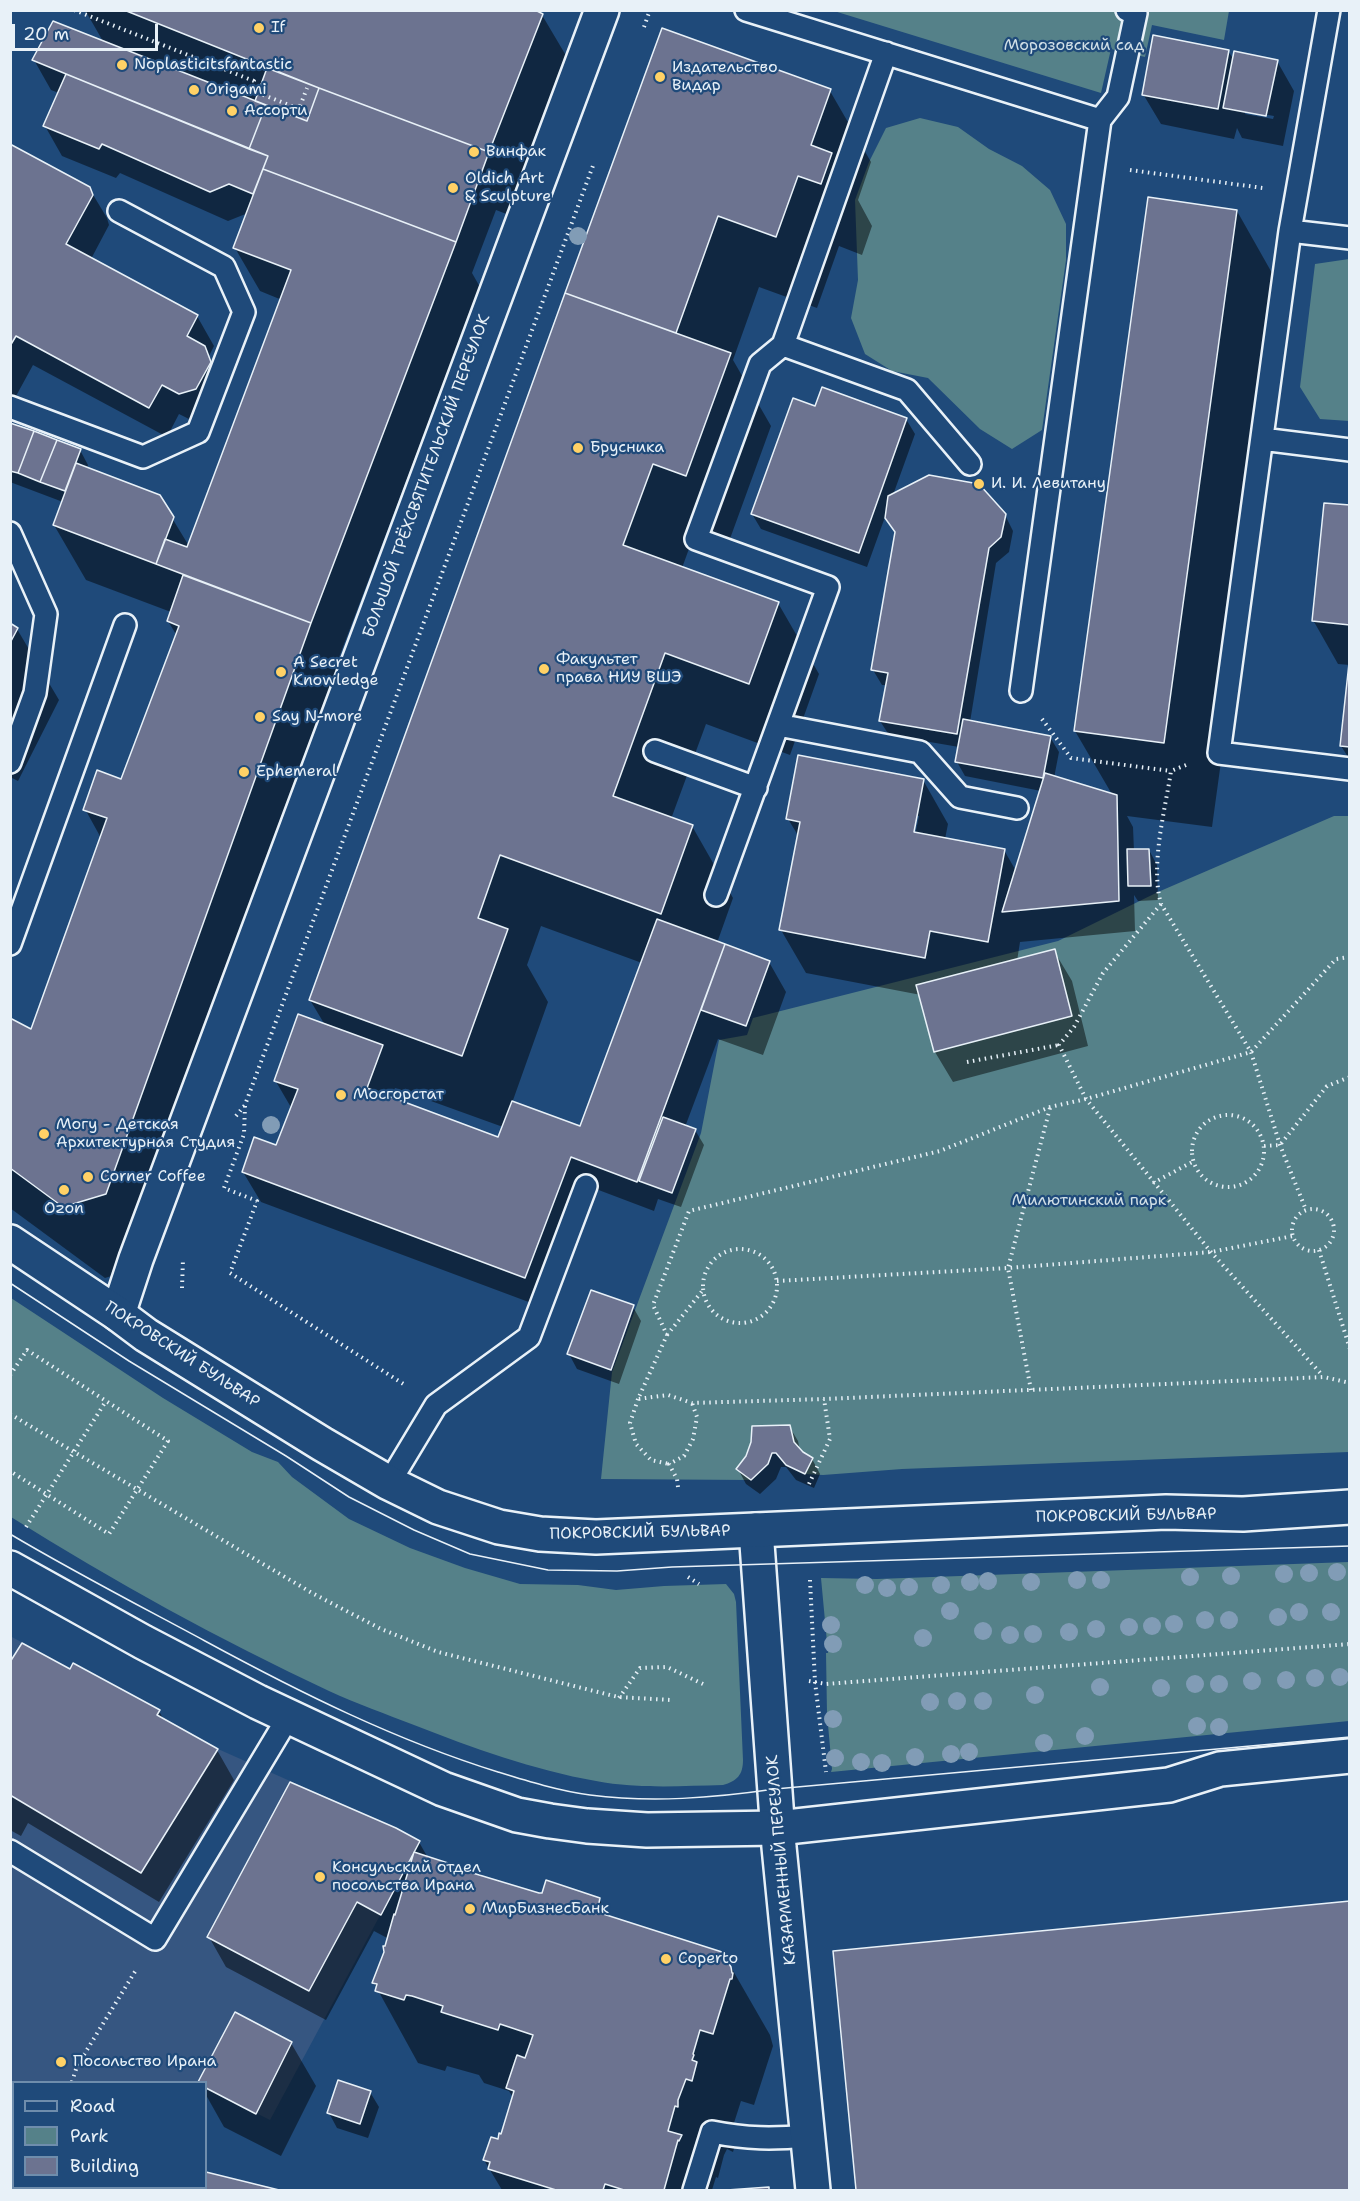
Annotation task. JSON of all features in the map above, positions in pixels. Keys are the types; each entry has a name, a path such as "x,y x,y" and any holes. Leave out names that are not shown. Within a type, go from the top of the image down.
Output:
{"main road":[{"name":"БОЛЬШОЙ ТРЁХСВЯТИТЕЛЬСКИЙ ПЕРЕУЛОК","path":"118,1314 136,1259 388,579 602,10"},
{"name":"ПОКРОВСКИЙ БУЛЬВАР","path":"10,1242 155,1341 322,1444 438,1508 499,1527 540,1534 596,1537 1166,1512 1243,1514 1350,1507"},
{"name":"КАЗАРМЕННЫЙ ПЕРЕУЛОК","path":"756,1530 778,1828 813,2190"},
{"path":"10,1568 143,1642 289,1716 443,1789 517,1815 587,1826 637,1829 778,1828 1168,1785 1220,1769 1350,1756"}],"lane":[{"path":"746,10 1100,120"},
{"path":"1021,691 1100,120 1118,97 1136,13 1126,10"},
{"path":"1329,10 1290,231 1219,753 1350,769"},
{"path":"716,895 828,587 696,539 760,364 783,345 886,54"},
{"path":"10,407 143,457 198,432 244,312 224,267 119,211"},
{"path":"1290,231 1350,238"},
{"path":"783,345 907,390 970,464"},
{"path":"1262,439 1350,450"},
{"path":"10,533 46,614 35,693 11,763"},
{"path":"10,944 125,625"},
{"path":"778,725 920,752 960,796 1017,808"},
{"path":"655,751 756,788"},
{"path":"389,1483 436,1406 530,1337 586,1186"},
{"path":"10,1851 155,1939 289,1716"},
{"path":"694,2190 712,2132 770,2139 808,2136"}],"path":[{"path":"74,10 254,81 251,90 299,108 307,88"},
{"path":"642,33 650,10"},
{"path":"231,1123 245,1105 596,155"},
{"path":"1148,172 1297,193"},
{"path":"1021,691 1071,758 1171,771 1219,753"},
{"path":"1171,771 1159,850 1158,892 1161,904 1251,1052 1280,1145 1306,1210"},
{"path":"967,1062 1059,1045 1074,1027 1103,973 1161,904"},
{"path":"667,1335 653,1305 689,1211 940,1151 1050,1107 1251,1052 1336,960 1350,957"},
{"path":"1059,1045 1086,1099 1211,1252 1323,1377"},
{"path":"1264,1146 1280,1145 1328,1086 1350,1077"},
{"path":"245,1105 244,1134 224,1188 257,1200 230,1273 436,1406"},
{"path":"1031,1390 1008,1268 1050,1107"},
{"path":"1231,1115 1245,1119 1255,1127 1264,1146 1262,1160 1256,1173 1245,1182 1232,1186 1217,1185 1205,1179 1194,1161 1192,1147 1196,1134 1205,1123 1217,1116 1231,1115"},
{"path":"1153,1183 1194,1161"},
{"path":"1306,1210 1320,1210 1332,1221 1334,1229 1331,1241 1319,1250 1310,1251 1302,1248 1293,1236 1294,1219 1306,1210"},
{"path":"777,1281 1008,1268 1211,1252 1293,1236"},
{"path":"742,1249 755,1252 765,1258 773,1269 777,1281 777,1292 772,1303 756,1319 733,1322 713,1311 706,1301 704,1277 718,1256 729,1251 742,1249"},
{"path":"1319,1250 1350,1349"},
{"path":"182,1288 183,1253"},
{"path":"692,1403 697,1417 693,1440 684,1456 669,1464 651,1460 636,1444 630,1423 638,1399 667,1335 704,1290"},
{"path":"10,1375 27,1350 168,1441 109,1534 10,1471"},
{"path":"638,1399 668,1395 692,1403 824,1399 1323,1377 1350,1383"},
{"path":"809,1484 830,1439 824,1399"},
{"path":"27,1527 106,1401"},
{"path":"10,1414 312,1593 381,1629 438,1652 619,1698 671,1700"},
{"path":"669,1464 677,1479 678,1487"},
{"path":"810,1580 815,1682 826,1772"},
{"path":"806,1680 826,1684 1350,1644"},
{"path":"619,1698 640,1668 667,1667 703,1684"},
{"path":"72,2081 77,2067 155,1939"}],"shaded area":[{"path":"10,1636 70,1668 73,1663 160,1710 157,1716 218,1749 396,1828 420,1841 270,2120 207,2088 207,2081 12,2081 12,2189 158,2189 11,2190"}],"green space":[{"name":"Морозовский сад","path":"834,11 1229,11 1224,40 1152,25 1145,57 1111,49 1101,93"},
{"path":"920,118 958,127 989,149 1022,166 1050,190 1066,224 1066,260 1042,430 1012,449 980,429 928,378 892,371 865,354 851,318 858,280 855,200 869,162 886,128"},
{"path":"1349,259 1349,421 1320,419 1300,387 1315,264"},
{"name":"Милютинский парк","path":"1334,816 1349,816 1349,1452 902,1469 823,1475 805,1474 786,1465 776,1453 773,1453 768,1464 751,1480 601,1479 612,1372 701,1133 719,1040 747,1035 753,1018 1058,941 1158,892"},
{"path":"11,1298 163,1398 252,1452 278,1462 292,1477 349,1519 410,1548 465,1568 520,1584 578,1585 616,1590 726,1584 734,1594 736,1602 742,1770 732,1782 723,1785 628,1785 549,1771 481,1750 350,1700 288,1672 167,1609 11,1517"},
{"path":"1349,1562 1349,1721 831,1772 827,1714 826,1653 828,1653 821,1578 877,1579"}],"building":[{"path":"124,10 535,10 543,14 489,152 319,88"},
{"path":"53,21 266,105 249,149 32,60"},
{"path":"662,28 831,89 811,145 832,153 821,184 798,176 776,237 718,216 676,333 565,293"},
{"path":"1153,35 1229,50 1218,109 1142,95"},
{"path":"1234,51 1278,60 1266,116 1223,108"},
{"path":"267,68 319,88 307,121 255,101"},
{"path":"66,74 268,156 253,194 229,184 210,192 102,144 99,149 43,126"},
{"path":"319,88 489,152 456,242 263,169 268,156 249,149 266,105 307,121"},
{"path":"10,144 90,187 93,195 66,244 198,315 187,336 205,346 211,362 196,389 179,394 162,385 149,408 16,336 10,346"},
{"path":"263,169 456,242 311,623 156,564 165,539 187,547 291,270 233,248"},
{"path":"1148,197 1237,210 1164,743 1074,731"},
{"name":"Факультет права НИУ ВШЭ","path":"565,293 731,353 686,476 653,464 623,545 779,602 749,684 665,653 613,796 693,825 661,914 500,855 478,918 508,929 462,1056 309,1000"},
{"path":"822,387 907,418 859,553 751,514 793,398 815,406"},
{"path":"10,423 34,431 18,473 10,471"},
{"path":"34,431 57,440 40,482 18,473"},
{"path":"57,440 81,449 65,491 40,482"},
{"path":"76,463 160,495 174,517 156,564 53,525"},
{"path":"929,475 979,484 1006,514 1001,537 989,548 957,734 879,721 888,673 871,670 895,532 885,518 888,496"},
{"path":"1324,503 1350,505 1350,625 1312,621"},
{"path":"183,575 311,623 106,1194 63,1207 10,1168 10,1018 31,1029 107,818 83,810 97,770 121,779 179,626 167,621"},
{"path":"10,623 18,628 10,643"},
{"path":"1350,654 1350,747 1340,746"},
{"path":"963,719 1051,736 1043,778 955,762"},
{"path":"798,755 924,779 914,832 1005,849 988,942 930,931 925,958 779,930 800,822 786,819"},
{"path":"1045,773 1117,795 1119,901 1002,912"},
{"path":"1127,849 1149,849 1151,886 1128,886"},
{"name":"Мосгорстат","path":"657,919 725,944 637,1182 571,1157 525,1278 242,1172 254,1137 276,1145 298,1089 274,1081 298,1014 383,1045 367,1088 498,1137 512,1101 580,1126"},
{"path":"725,944 770,961 746,1026 701,1010"},
{"path":"1055,949 1072,1016 934,1052 916,985"},
{"path":"663,1117 696,1129 672,1193 639,1181"},
{"path":"591,1290 634,1305 611,1370 567,1354"},
{"path":"790,1425 794,1442 803,1452 813,1458 805,1474 786,1465 776,1453 772,1453 768,1464 751,1480 736,1469 746,1456 751,1442 752,1426"},
{"path":"22,1643 70,1669 73,1663 160,1710 157,1715 218,1749 141,1873 10,1795 10,1662"},
{"name":"Консульский отдел посольства Ирана","path":"290,1782 396,1828 420,1841 381,1915 357,1902 309,1991 207,1937"},
{"path":"414,1852 457,1866 456,1868 539,1893 542,1893 546,1880 600,1898 597,1912 722,1952 731,1967 732,1979 730,1979 713,2034 700,2030 692,2060 697,2062 692,2081 686,2079 678,2100 678,2107 675,2106 668,2131 682,2135 678,2140 664,2190 624,2190 605,2184 603,2190 556,2190 488,2169 490,2162 483,2160 491,2137 498,2139 499,2133 501,2134 514,2091 506,2088 517,2055 525,2058 533,2035 500,2024 498,2030 441,2012 443,2006 412,1996 406,1995 404,2000 375,1991 377,1984 372,1983 384,1952 383,1946 385,1946"},
{"path":"1350,1901 1350,2190 856,2190 833,1951"},
{"path":"235,2012 292,2042 256,2114 207,2089 207,2081 199,2081"},
{"path":"338,2080 371,2091 360,2124 327,2113"},
{"path":"207,2172 279,2190 200,2190 207,2189"},
{"path":"769,2187 769,2190 727,2190"}],"tram line":[{"path":"10,1283 129,1361 349,1497 414,1530 470,1554 548,1570 617,1571 672,1567 1350,1546"},
{"path":"10,1534 240,1660 348,1714 422,1745 498,1772 590,1795 636,1799 706,1797 1350,1737"}],"place":[{"name":"If","path":"259,28"},
{"name":"Noplasticitsfantastic","path":"122,65"},
{"name":"Издательство Видар","path":"660,77"},
{"name":"Origami","path":"194,90"},
{"name":"Ассорти","path":"232,111"},
{"name":"Винфак","path":"474,152"},
{"name":"Oldich Art & Sculpture","path":"453,188"},
{"name":"Брусника","path":"578,448"},
{"name":"И. И. Левитану","path":"979,484"},
{"name":"Факультет права НИУ ВШЭ","path":"544,669"},
{"name":"A Secret Knowledge","path":"281,672"},
{"name":"Say N-more","path":"260,717"},
{"name":"Ephemeral","path":"244,772"},
{"name":"Мосгорстат","path":"341,1095"},
{"name":"Могу - Детская Архитектурная Студия","path":"44,1134"},
{"name":"Corner Coffee","path":"88,1177"},
{"name":"Ozon","path":"64,1190"},
{"name":"Консульский отдел посольства Ирана","path":"320,1877"},
{"name":"МирБизнесБанк","path":"470,1909"},
{"name":"Coperto","path":"666,1959"},
{"name":"Посольство Ирана","path":"61,2062"}]}
